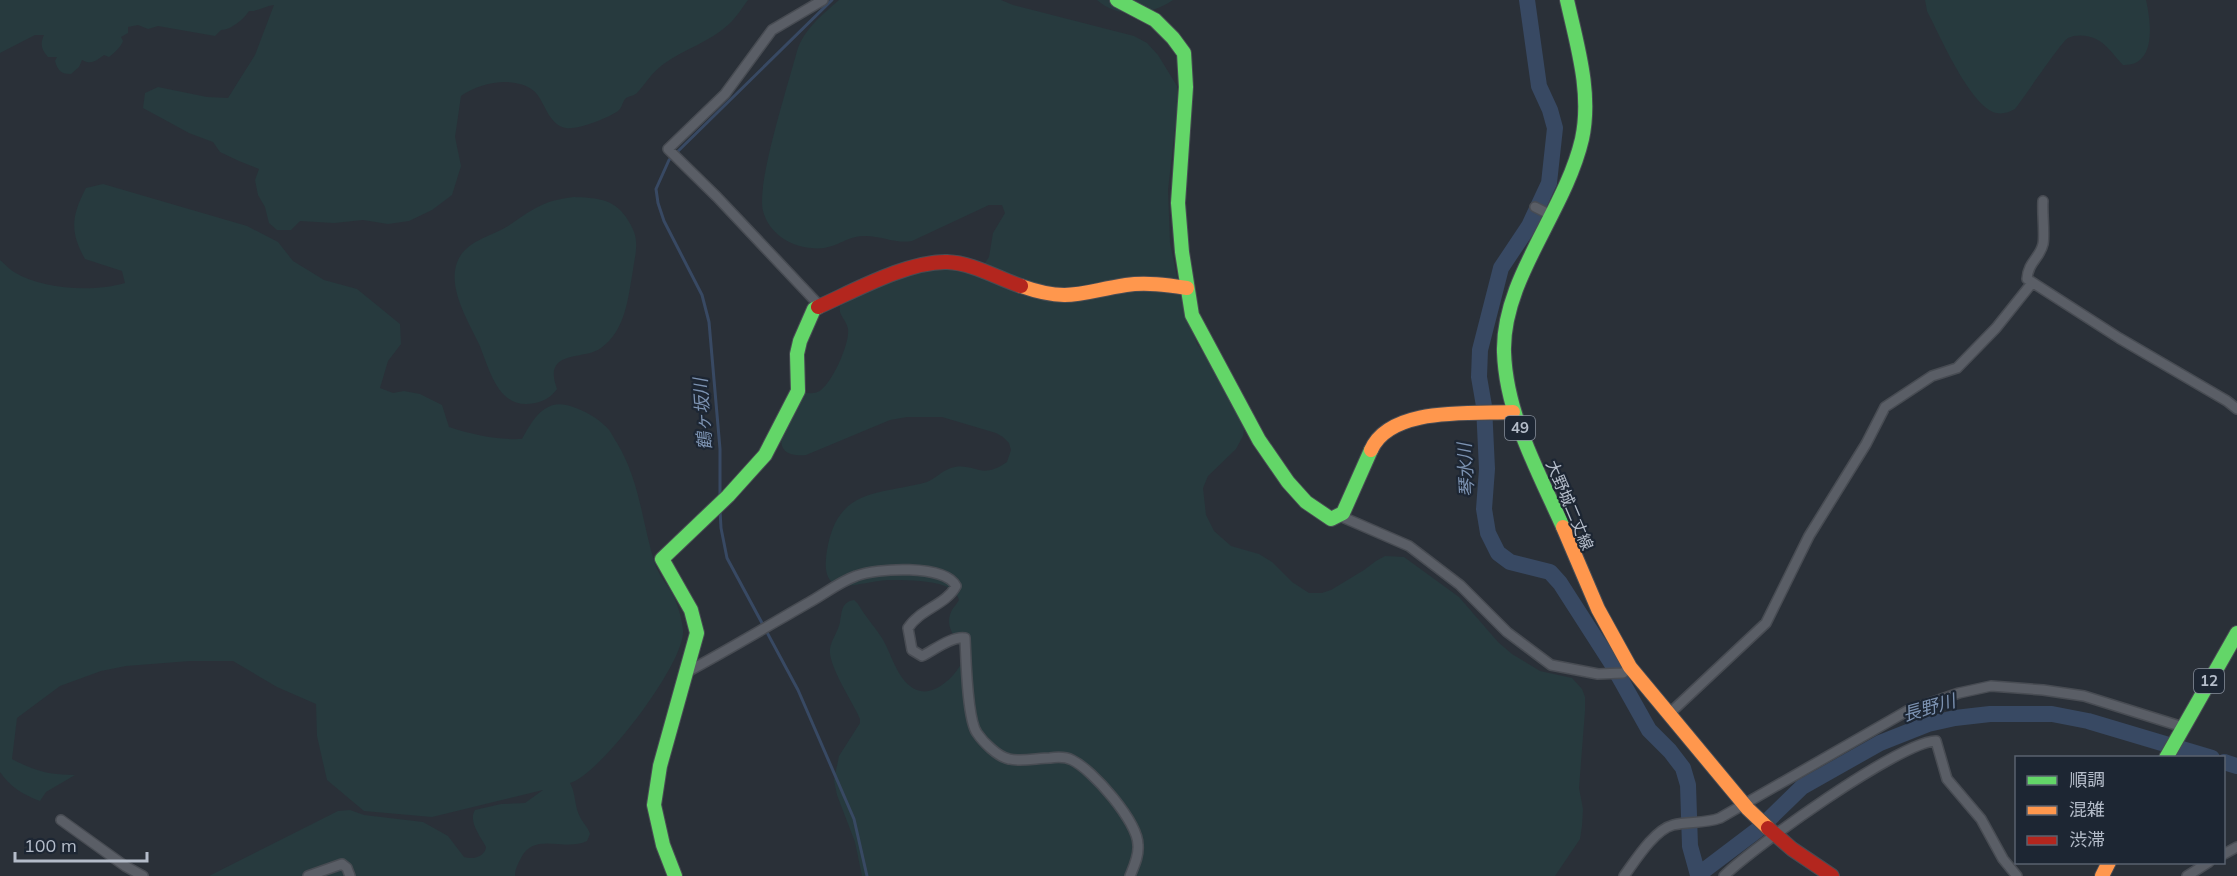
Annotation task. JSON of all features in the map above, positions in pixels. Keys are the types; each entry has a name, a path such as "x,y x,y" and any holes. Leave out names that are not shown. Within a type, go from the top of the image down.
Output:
{"street":[{"path":"820,306 668,149 725,94 772,30 823,0"},
{"path":"1117,0 1155,20 1184,53 1186,87 1178,203 1182,252 1192,315 1259,440 1288,482 1306,502 1331,519 1340,516 1409,546 1460,585 1507,632 1551,665 1598,674 1626,670"},
{"name":"大野城二丈線","path":"1567,0 1584,91 1585,117 1575,165 1543,211 1508,317 1504,365 1513,412 1626,670 1670,712 1747,807"},
{"path":"2043,201 2044,242 2041,251 2028,268 2027,279 2237,409"},
{"path":"675,876 663,845 654,805 660,766 697,633 691,609 662,559 728,496 765,455 798,391 797,354 814,309 901,271 924,264 948,262 978,268 994,276 1042,292 1070,296 1087,295 1127,285 1160,284 1187,288"},
{"path":"1670,712 1766,623 1809,537 1866,444 1885,407 1932,376 1957,368 1996,328 2032,283"},
{"path":"1340,516 1363,472 1376,439 1386,430 1422,417 1513,412"},
{"path":"687,672 856,575 904,569 945,575 953,580 956,586 951,596 912,621 908,628 912,650 922,656 948,641 958,637 965,638 970,705 973,726 977,733 998,753 1008,759 1065,758 1071,759 1087,771 1123,809 1135,831 1138,844 1137,860 1130,876"},
{"name":"12","path":"2167,756 2237,633"},
{"path":"1624,876 1658,834 1667,827 1707,822 1747,807 1906,711 1959,693 1990,686 2084,696 2183,728"},
{"path":"1724,876 1774,834 1871,771 1914,748 1936,741 1947,779 1981,819 2003,859 2017,876"},
{"name":"49","path":"1747,807 1792,849 1833,876"},
{"path":"60,820 124,866 143,876"},
{"path":"308,876 342,864 347,868 350,876"},
{"path":"2187,876 2206,864"}],"green space":[{"path":"0,0 748,0 734,19 721,31 665,63 653,73 637,93 625,99 618,111 593,123 571,128 560,126 551,118 534,91 517,83 487,84 461,96 455,137 461,166 452,195 432,210 409,221 388,224 363,220 334,223 300,221 291,230 277,230 269,223 265,207 258,195 255,180 259,169 220,152 213,142 189,133 143,108 145,93 158,87 207,97 228,98 255,55 274,5 249,11 237,24 221,30 215,36 158,26 148,29 138,25 128,27 128,33 121,37 122,43 109,57 104,55 91,62 82,60 79,67 71,74 62,73 59,70 55,61 57,57 48,57 42,46 44,35 35,35 0,53"},
{"path":"839,0 1001,0 1134,36 1147,43 1158,55 1177,86 1177,110 1168,190 1170,243 1180,291 1197,344 1221,376 1245,425 1243,436 1236,449 1208,476 1203,488 1206,515 1214,531 1231,546 1259,554 1309,593 1331,590 1385,556 1404,557 1459,597 1498,642 1512,654 1540,671 1572,678 1582,689 1585,697 1579,788 1583,809 1582,826 1580,839 1555,876 862,876 855,842 837,795 834,780 839,756 860,723 830,656 830,649 843,608 850,601 854,600 858,604 882,638 901,676 910,686 918,690 926,691 942,685 955,672 964,658 949,625 951,612 959,600 956,594 948,588 933,583 907,580 851,585 833,583 828,576 826,564 828,545 834,526 852,503 864,497 927,482 955,467 991,470 1007,462 1011,450 1009,443 996,433 942,417 907,417 890,420 806,455 792,454 784,449 781,442 783,432 803,392 812,393 821,390 831,379 840,361 848,335 847,325 840,310 842,302 911,271 983,266 989,257 993,233 1005,213 1002,205 989,205 912,241 863,236 826,248 803,247 795,244 781,237 770,226 763,211 764,179 774,132 797,51 809,29"},
{"path":"1097,0 1173,0 1145,12 1125,13"},
{"path":"1925,0 2146,0 2150,30 2147,51 2134,63 2123,65 2107,47 2096,39 2082,36 2068,38 2015,109 2010,112 1996,113 1984,106 1965,82 1927,11"},
{"path":"103,184 247,226 278,242 293,261 324,280 357,289 400,324 401,344 388,361 380,388 393,393 404,391 420,394 442,405 449,427 503,439 522,439 542,411 548,407 564,404 589,414 610,431 631,472 655,564 675,600 683,630 680,645 671,666 639,716 601,760 584,775 570,783 578,813 590,834 587,841 578,844 534,846 527,850 521,858 515,876 209,876 338,811 350,810 364,815 423,822 448,836 464,857 474,858 481,855 486,847 474,824 475,810 501,804 525,803 543,790 432,817 364,811 327,780 317,736 316,704 277,687 233,661 190,661 126,666 101,671 60,686 17,718 12,759 42,772 75,775 46,792 40,801 18,790 0,772 0,260 12,271 26,278 54,286 99,288 125,283 122,271 85,259 76,240 74,223 81,198 86,188"},
{"path":"574,197 603,200 615,206 631,226 635,235 636,249 627,302 621,323 609,341 596,351 558,363 554,372 557,389 555,392 542,401 522,404 504,395 492,376 456,291 455,268 463,252 475,243 538,207"}],"waterway":[{"name":"鶴ヶ坂川","path":"720,498 720,449 709,322 702,295 664,221 656,189 669,160 832,0"},
{"name":"琴水川","path":"1527,0 1539,86 1555,128 1549,183 1529,226 1501,268 1480,350 1479,377 1484,406 1487,469 1484,509 1488,533 1498,553 1510,562 1550,572 1560,583 1612,664 1649,730 1683,768 1688,785 1690,846 1698,875 1760,828 1802,787 1880,743 1928,724 1990,714 2052,714 2088,721 2205,756"},
{"name":"鶴ヶ坂川","path":"720,510 727,558 798,690 854,819 867,876"},
{"name":"長野川","path":"2225,762 2237,766"}],"traffic: fast":[{"path":"1117,0 1155,20 1184,53 1186,87 1178,203 1182,252 1192,315 1259,440 1288,482 1306,502 1331,519 1343,513 1371,450"},
{"path":"1563,527 1517,420 1506,375 1504,352 1506,325 1513,298 1523,272 1574,166 1582,139 1585,122 1584,87 1579,52 1567,0"},
{"path":"675,876 663,845 654,805 660,766 697,633 691,610 662,559 728,496 765,455 798,391 797,354 800,341 814,309 818,307"},
{"path":"2167,756 2237,633"}],"traffic: slow":[{"path":"1021,286 1063,295 1134,284 1187,288"},
{"path":"1371,450 1381,436 1395,426 1413,419 1455,413 1513,412"},
{"path":"1563,527 1598,609 1630,667 1748,809 1768,828"},
{"path":"2102,876 2108,864"}],"traffic: jam":[{"path":"818,307 881,278 915,266 932,263 947,262 966,265 1021,286"},
{"path":"1768,828 1792,849 1832,876"}]}
